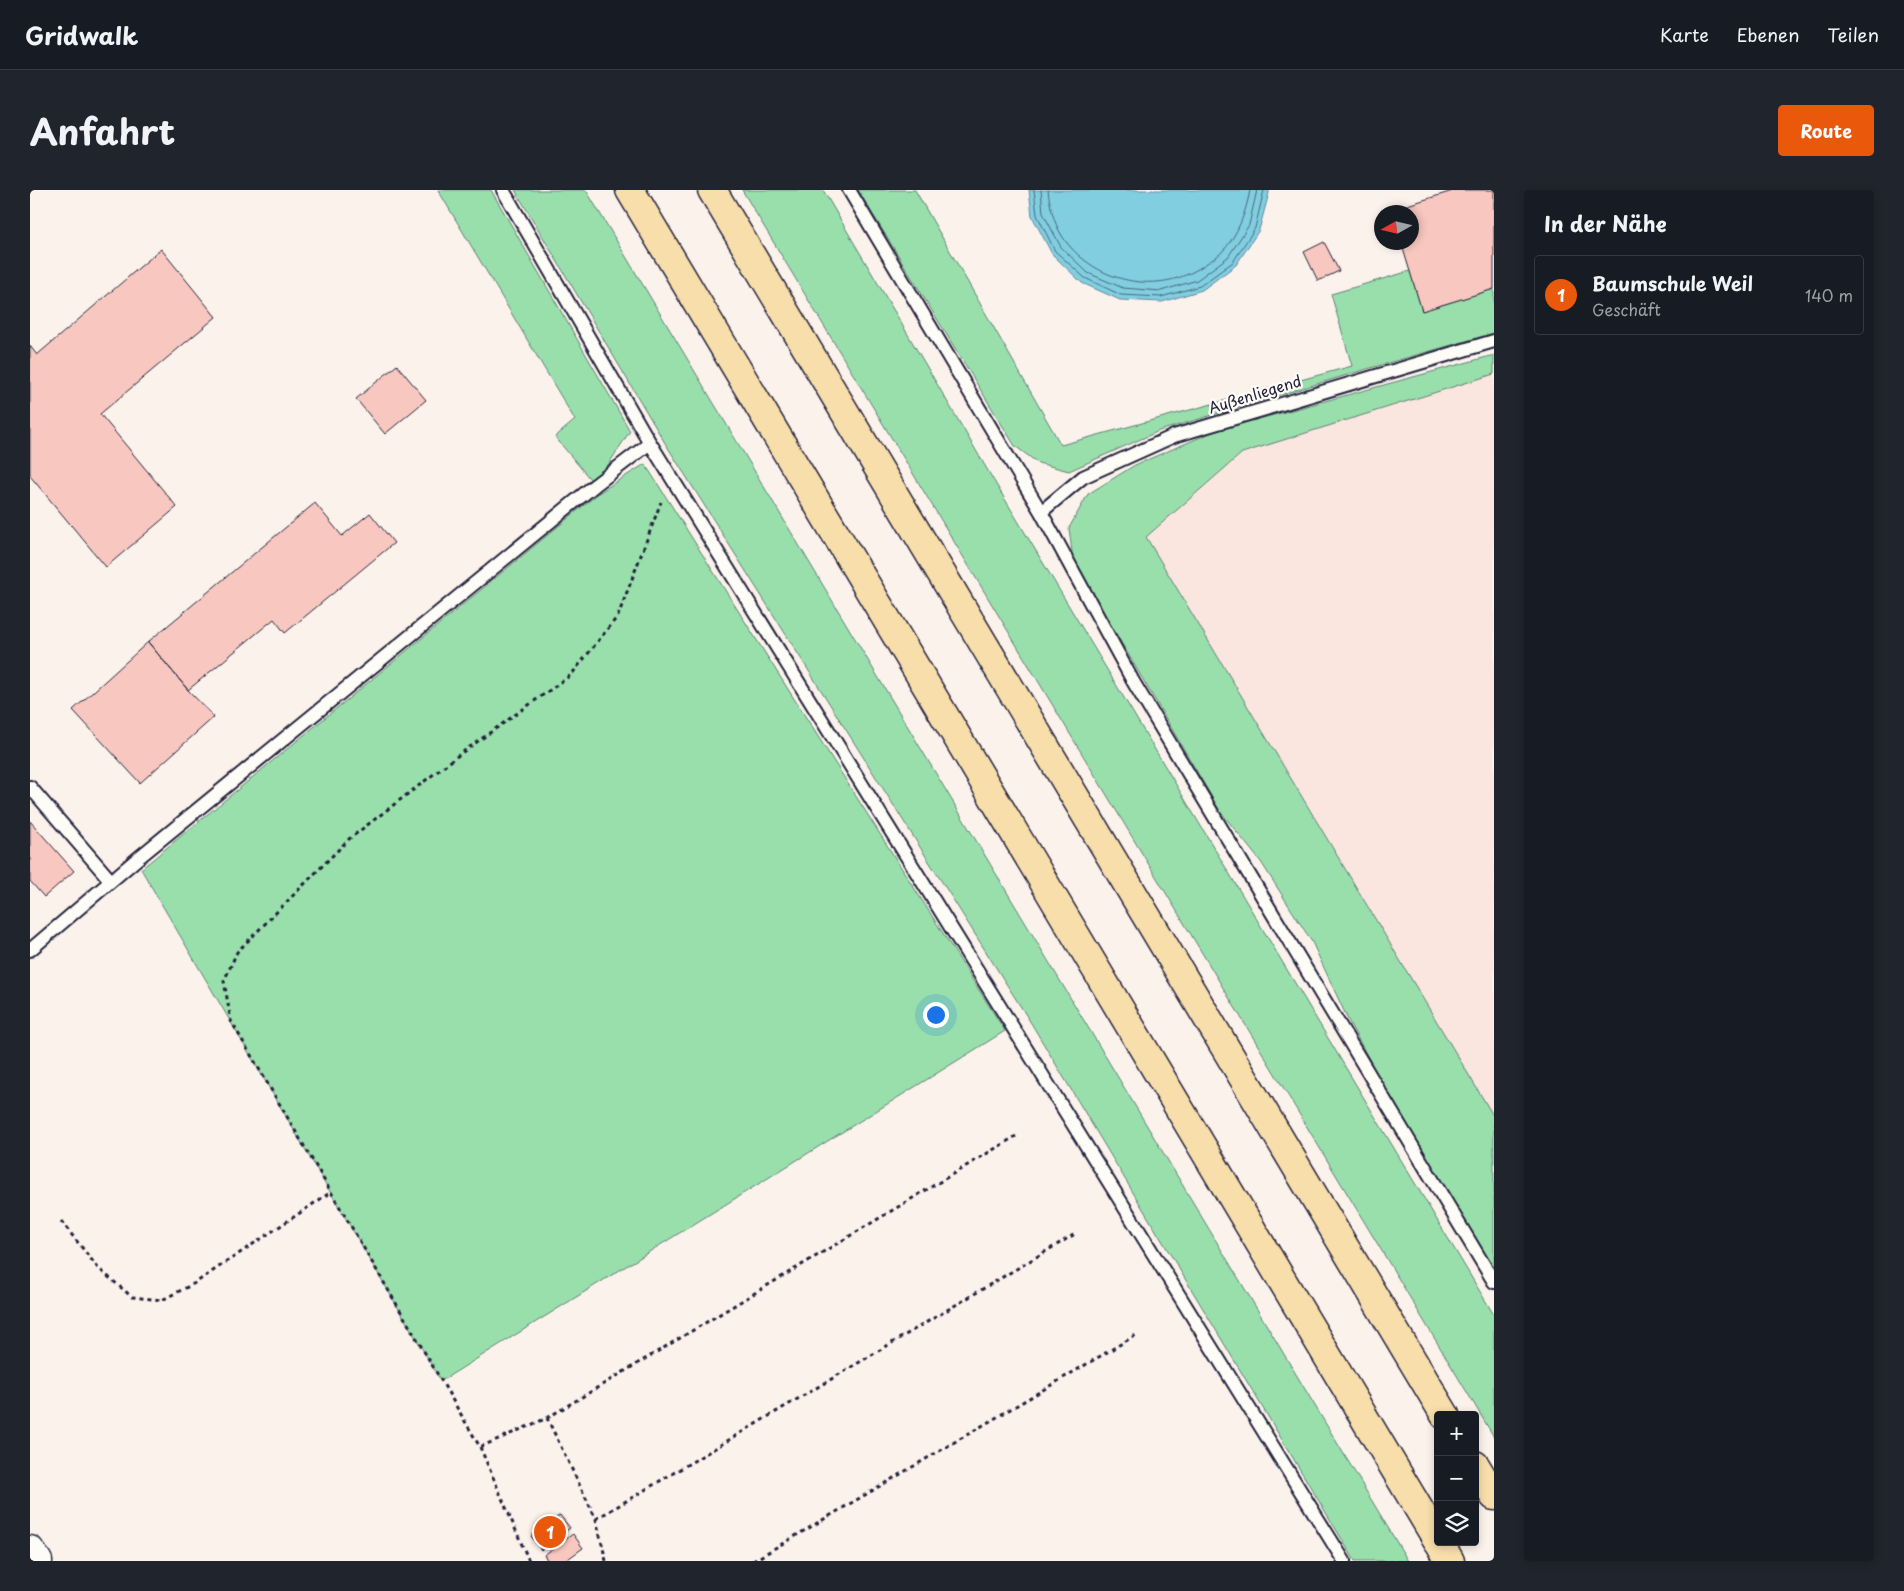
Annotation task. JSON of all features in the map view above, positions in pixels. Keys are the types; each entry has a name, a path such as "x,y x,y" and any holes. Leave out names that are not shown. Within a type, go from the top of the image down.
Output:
{"highway":[{"path":"630,190 1434,1534"},
{"path":"712,190 1443,1411"},
{"path":"1479,1472 1494,1496"},
{"path":"1441,1546 1450,1561"}],"main road":[{"path":"30,1550 38,1561"}],"lane":[{"path":"502,190 650,443 1344,1561"},
{"path":"848,190 1041,512 1134,683 1494,1282"},
{"name":"Außenliegend","path":"1041,512 1084,477 1174,436 1494,341"},
{"path":"30,950 111,881 595,485 650,443"},
{"path":"30,787 111,881"}],"path":[{"path":"529,1561 480,1448 231,1021 224,981 237,952 350,839 460,754 571,675 618,616 671,476"},
{"path":"480,1448 547,1418 1016,1136"},
{"path":"61,1221 98,1268 132,1297 162,1300 195,1283 331,1192"},
{"path":"596,1519 1075,1234"},
{"path":"753,1561 1136,1336"},
{"path":"547,1418 596,1519 606,1561"}],"shaded area":[{"path":"1494,374 1494,1117 1146,537 1242,453"}],"green space":[{"path":"438,190 491,190 630,431 595,485 555,437 575,420"},
{"path":"515,190 586,190 1408,1561 1355,1561 1031,1023 665,443"},
{"path":"742,190 823,190 991,476 1494,1315 1494,1437"},
{"path":"858,190 915,190 1061,445 1352,366 1331,294 1410,271 1422,311 1494,289 1494,333 1159,431 1069,471 1038,463 1015,446"},
{"path":"1494,355 1494,374 1242,453 1146,537 1494,1117 1494,1268 1388,1094 1350,1024 1312,942 1261,862 1220,811 1073,560 1069,528 1088,494 1135,465 1215,431"},
{"path":"645,464 1005,1031 441,1381 141,869 600,492"}],"water":[{"path":"1029,190 1269,190 1269,193 1259,230 1236,265 1202,290 1162,302 1120,300 1082,283 1052,254 1032,216"}],"building":[{"path":"1456,190 1494,190 1494,289 1422,311 1403,250 1419,250 1419,205 1407,205"},
{"path":"1324,242 1339,271 1318,281 1304,252"},
{"path":"161,249 216,317 100,414 177,507 106,567 30,476 30,346 37,355"},
{"path":"397,365 426,400 385,434 356,399"},
{"path":"315,503 342,536 370,513 394,543 285,633 274,619 188,690 148,642"},
{"path":"148,642 188,690 214,717 140,783 73,710"},
{"path":"30,821 74,871 44,897 30,881"},
{"path":"560,1515 570,1528 541,1550 531,1536"},
{"path":"573,1534 583,1548 565,1561 548,1561 544,1555"}],"place":[{"name":"Baumschule Weil","path":"550,1532"}]}
